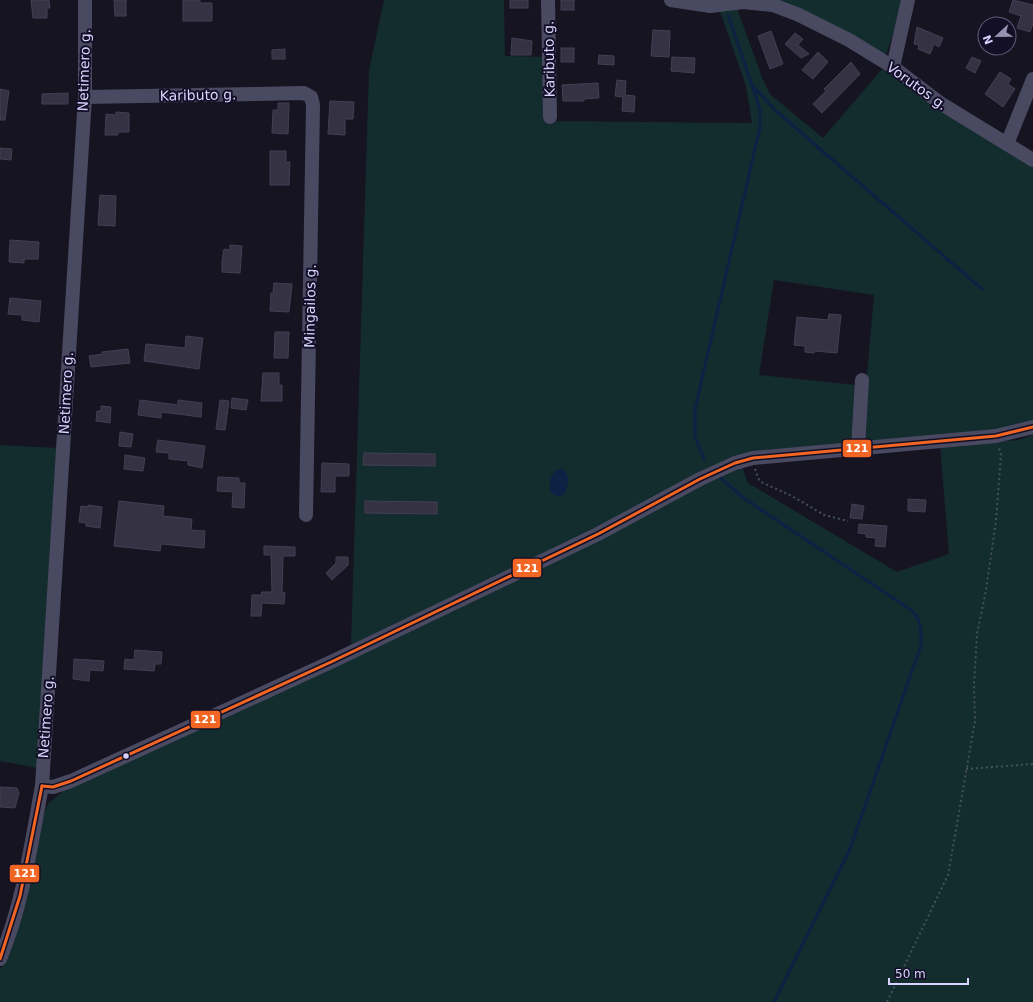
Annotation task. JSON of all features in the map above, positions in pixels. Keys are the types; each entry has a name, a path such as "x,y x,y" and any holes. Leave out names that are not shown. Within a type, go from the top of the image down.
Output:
{"street":[{"name":"Netimero g.","path":"0,959 11,932 22,894 42,786 85,97 85,0"},
{"name":"Kaributo g.","path":"548,0 550,117"},
{"name":"Vorutos g.","path":"671,0 710,6 743,2 773,5 799,15 849,40 893,67 940,103 1033,160"},
{"path":"893,67 908,0"},
{"path":"1007,144 1033,79"},
{"name":"Kaributo g.","path":"85,97 304,93 311,97"},
{"name":"Mingailos g.","path":"306,515 313,105 311,97"},
{"path":"858,448 862,380"},
{"path":"42,786 53,787 71,781 324,665 598,534 700,479 735,463 753,458 996,436 1033,427"}],"path":[{"path":"887,1002 948,875 975,721 974,685 977,634 986,590 996,521 1001,455 996,436"},
{"path":"753,458 757,476 763,483 792,496 824,515 848,521"},
{"path":"966,769 1033,764"}],"green space":[{"path":"384,0 504,0 505,56 543,57 543,121 752,123 746,86 716,0 734,0 763,80 770,94 823,138 882,69 1033,165 1033,424 1007,430 782,450 607,524 351,645 369,70","holes":["774,280 874,295 866,386 759,375"]},
{"path":"774,0 902,0 902,8 886,55"},
{"path":"1033,435 1033,1002 0,1002 0,970 14,939 27,899 41,821 48,804 63,791 718,476 742,466 748,483 897,572 949,554 940,446 1018,440"},
{"path":"0,445 58,448 37,768 0,761"}],"water":[{"path":"562,468 567,474 568,484 564,494 558,497 550,492 551,480 553,474"}],"building":[{"path":"31,0 49,0 50,8 47,8 47,18 33,18"},
{"path":"114,0 126,0 126,16 115,16"},
{"path":"183,0 200,0 200,3 212,3 212,21 183,21"},
{"path":"510,0 528,0 528,8 510,8"},
{"path":"561,0 574,0 574,10 561,10"},
{"path":"1013,0 1033,5 1033,23 1030,32 1017,28 1021,16 1009,12"},
{"path":"917,27 943,38 939,47 934,44 930,54 918,49 919,45 914,44"},
{"path":"653,30 670,31 669,57 651,56"},
{"path":"771,31 783,64 770,69 758,36"},
{"path":"795,33 803,39 798,45 809,54 801,58 785,44"},
{"path":"512,38 532,41 531,55 511,55"},
{"path":"561,48 574,48 574,62 561,62"},
{"path":"285,49 285,59 272,59 272,50"},
{"path":"818,52 828,62 813,79 802,70"},
{"path":"599,55 614,56 614,65 598,64"},
{"path":"672,57 695,58 694,73 671,71"},
{"path":"972,57 981,61 975,73 966,68"},
{"path":"851,62 860,74 822,113 813,104 826,91 824,89"},
{"path":"1000,72 1011,79 1008,84 1015,89 1003,107 985,94"},
{"path":"617,80 626,81 625,95 635,96 634,112 622,111 623,97 615,96"},
{"path":"598,83 599,98 584,99 584,101 563,101 562,85"},
{"path":"0,89 9,91 5,120 0,120"},
{"path":"68,93 68,104 42,104 42,94"},
{"path":"330,101 354,102 353,119 345,119 345,135 328,134"},
{"path":"278,103 289,103 288,134 272,133 273,110 278,110"},
{"path":"116,112 129,113 129,132 118,132 118,135 105,135 106,114 116,115"},
{"path":"0,148 12,149 11,160 0,159"},
{"path":"270,151 286,151 286,162 290,162 289,185 270,185"},
{"path":"100,195 116,196 115,226 98,225"},
{"path":"10,240 39,242 38,259 24,259 24,263 9,262"},
{"path":"230,245 242,246 240,273 222,272 224,249 230,250"},
{"path":"274,283 292,284 289,312 270,311 271,293 273,293"},
{"path":"10,298 41,301 39,322 22,320 22,315 8,314"},
{"path":"829,314 841,315 837,353 815,351 814,353 805,352 805,346 794,345 797,317 828,320"},
{"path":"275,332 289,332 288,358 274,358"},
{"path":"186,336 203,338 199,369 144,361 146,344 185,348"},
{"path":"128,349 130,363 91,367 89,356 103,354 102,352"},
{"path":"263,373 279,373 279,385 282,385 282,401 261,401"},
{"path":"232,398 248,400 246,410 231,408"},
{"path":"140,400 178,405 178,400 202,403 201,417 161,412 161,418 138,415"},
{"path":"220,400 229,401 225,430 216,429"},
{"path":"101,406 111,407 110,423 96,421 97,411 101,411"},
{"path":"120,432 133,434 131,447 119,446"},
{"path":"158,440 205,446 202,468 188,465 188,461 169,459 169,453 156,452"},
{"path":"364,453 435,454 435,466 363,465"},
{"path":"125,455 145,458 143,471 124,469"},
{"path":"322,463 349,464 349,476 335,476 335,492 321,492"},
{"path":"218,477 239,478 239,483 245,483 244,508 232,507 233,492 217,491"},
{"path":"908,499 926,500 925,512 908,511"},
{"path":"119,501 164,506 163,516 192,519 191,530 205,531 204,548 161,544 160,551 114,546"},
{"path":"365,501 437,502 437,514 365,513"},
{"path":"852,504 864,506 862,519 850,518"},
{"path":"88,505 102,507 100,528 86,526 86,523 79,522 81,506 88,507"},
{"path":"859,524 887,526 885,547 875,546 876,538 866,537 866,534 858,533"},
{"path":"264,546 295,547 295,556 283,556 282,592 285,593 284,604 262,603 261,616 251,616 252,595 261,595 262,592 272,592 271,555 264,555"},
{"path":"336,557 348,557 348,565 332,580 326,573 336,563"},
{"path":"135,650 162,652 161,664 155,664 154,671 124,669 125,659 134,660"},
{"path":"74,659 104,661 103,671 90,670 89,681 73,679"},
{"path":"0,787 17,788 19,793 15,808 0,807"}],"waterway":[{"path":"704,459 695,437 695,409 760,127 760,109 728,15"},
{"path":"753,86 775,110 982,289"},
{"path":"718,476 745,499 911,610 915,614 921,630 921,645 850,849 774,1002"}],"transit line":[{"name":"121","path":"42,786 53,787 71,781 331,662 598,534 700,479 735,463 753,458 996,436 1033,427"},
{"name":"121","path":"0,959 20,896 42,786"}]}
